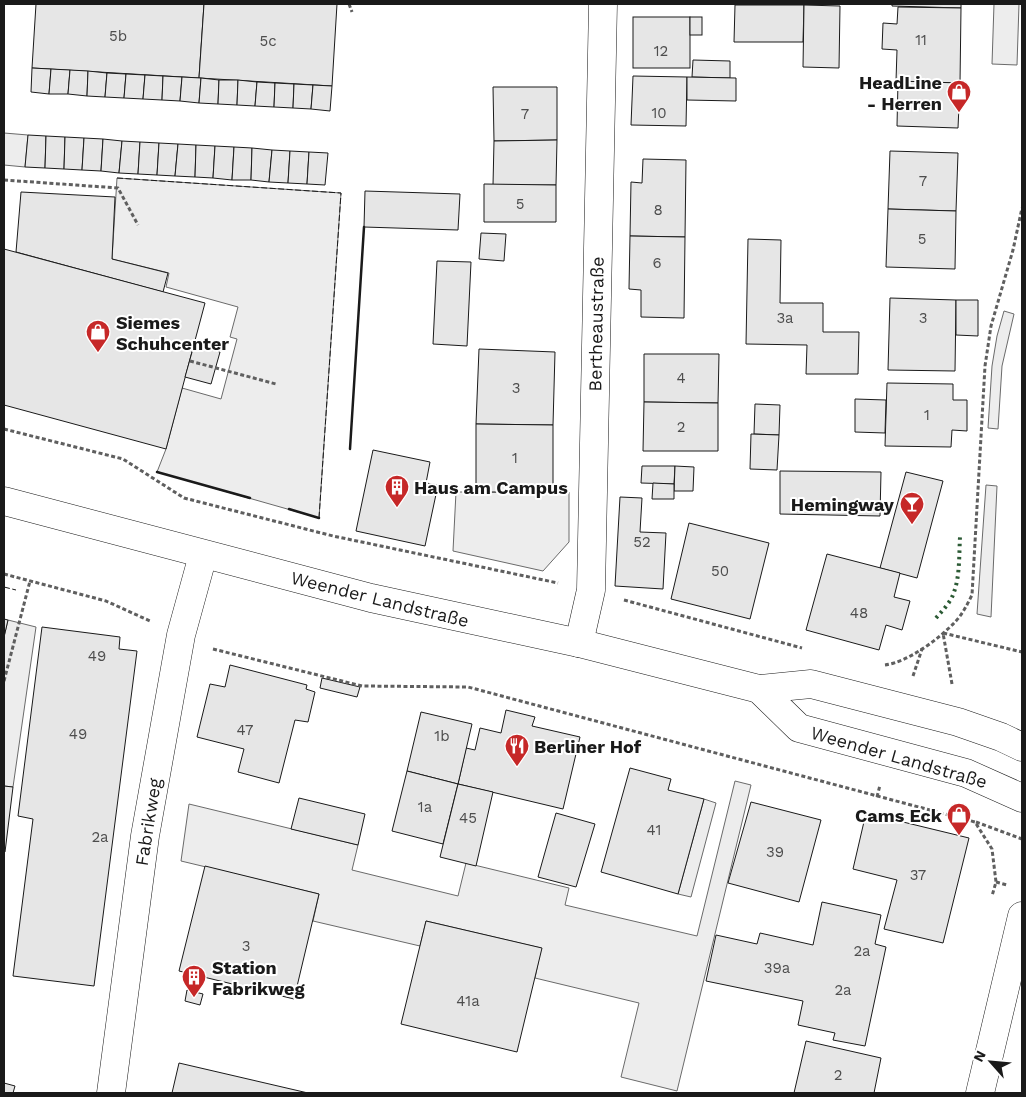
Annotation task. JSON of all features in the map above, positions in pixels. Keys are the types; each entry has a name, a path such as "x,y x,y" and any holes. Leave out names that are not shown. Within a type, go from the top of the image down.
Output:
{"street":[{"name":"Bertheaustraße","path":"579,644 591,590 603,4"},
{"name":"Weender Landstraße","path":"4,501 371,598 579,644 759,689 811,684 958,722 1001,737 1022,747"},
{"name":"Fabrikweg","path":"111,1093 145,836 181,635 203,555"},
{"name":"Weender Landstraße","path":"759,689 799,728 966,773 1022,798"},
{"path":"980,1093 1022,916"}],"path":[{"path":"349,4 352,12"},
{"path":"4,180 118,188 138,225"},
{"path":"878,667 909,657 944,633 956,622 972,596 984,366 991,326 1013,250 1022,208"},
{"path":"190,361 276,384"},
{"path":"4,429 123,459 184,498 333,536 591,590 809,650"},
{"path":"4,574 106,602 204,646 362,686 468,687 975,822 1022,839"},
{"path":"4,681 30,581"},
{"path":"944,633 1022,652"},
{"path":"975,822 992,849 996,882 991,900"}],"shaded area":[{"path":"994,4 1019,4 1017,65 992,64"},
{"path":"4,133 28,135 25,167 4,165"},
{"path":"117,178 341,193 319,518 157,472 166,449 182,388 221,399 237,339 230,337 238,307 166,287 169,273 112,259"},
{"path":"1004,311 1014,314 1002,366 998,429 988,428 992,366 997,336"},
{"path":"986,485 997,486 991,617 977,614"},
{"path":"456,492 569,492 569,542 543,571 453,551"},
{"path":"8,620 36,627 13,787 4,786 4,637"},
{"path":"735,781 751,785 677,1091 621,1077 639,1003 535,978 541,948 426,921 420,946 313,921 319,894 181,861 189,804 358,845 352,870 458,896 466,863 569,888 565,905 697,936"},
{"path":"704,799 716,803 691,897 678,894"}],"building":[{"path":"36,4 204,4 199,78 32,68"},
{"path":"204,4 337,4 332,86 199,78"},
{"path":"796,4 796,5 762,5"},
{"path":"892,4 961,4 961,8 892,6"},
{"path":"735,5 804,5 803,42 734,42"},
{"path":"804,5 840,6 839,68 803,67"},
{"path":"898,7 961,8 960,83 896,81 897,50 882,49 883,23 897,24"},
{"path":"633,17 690,17 690,68 633,68"},
{"path":"690,17 702,17 702,35 690,35"},
{"path":"693,60 730,61 730,78 692,77"},
{"path":"32,68 51,69 49,94 31,92"},
{"path":"51,69 70,70 68,94 49,94"},
{"path":"70,70 88,71 87,96 68,94"},
{"path":"88,71 107,73 105,97 87,96"},
{"path":"107,73 126,74 124,98 105,97"},
{"path":"126,74 145,75 143,99 124,98"},
{"path":"145,75 163,76 162,100 143,99"},
{"path":"163,76 182,77 180,101 162,100"},
{"path":"633,76 687,77 686,126 631,125"},
{"path":"182,77 201,78 199,103 180,101"},
{"path":"687,77 736,78 736,101 687,100"},
{"path":"201,78 219,80 218,104 199,103"},
{"path":"219,80 238,80 237,105 218,104"},
{"path":"238,80 257,82 255,106 237,105"},
{"path":"898,81 960,83 958,128 897,126"},
{"path":"257,82 275,83 274,107 255,106"},
{"path":"275,83 294,84 293,108 274,107"},
{"path":"294,84 313,85 311,109 293,108"},
{"path":"313,85 332,86 330,111 311,109"},
{"path":"493,87 557,87 557,140 494,141"},
{"path":"28,135 46,136 45,168 25,167"},
{"path":"46,136 65,137 64,169 45,168"},
{"path":"65,137 84,138 82,170 64,169"},
{"path":"84,138 103,139 101,171 82,170"},
{"path":"103,139 122,141 119,173 101,171"},
{"path":"557,140 556,185 493,185 494,141"},
{"path":"122,141 140,142 138,174 119,173"},
{"path":"140,142 159,143 157,175 138,174"},
{"path":"159,143 178,144 175,176 157,175"},
{"path":"178,144 196,145 195,177 175,176"},
{"path":"196,145 215,146 213,178 195,177"},
{"path":"215,146 234,147 232,180 213,178"},
{"path":"234,147 252,148 251,180 232,180"},
{"path":"252,148 272,150 269,182 251,180"},
{"path":"272,150 290,151 288,183 269,182"},
{"path":"290,151 309,152 307,184 288,183"},
{"path":"890,151 958,153 956,211 888,209"},
{"path":"309,152 328,153 325,185 307,184"},
{"path":"643,159 686,160 685,237 630,236 631,182 642,183"},
{"path":"484,184 556,185 556,222 484,222"},
{"path":"365,191 460,194 458,230 364,227"},
{"path":"21,192 115,197 112,259 168,273 163,292 16,252"},
{"path":"888,209 956,211 955,269 886,267"},
{"path":"481,233 506,234 504,261 479,259"},
{"path":"630,236 685,237 684,318 641,317 641,290 629,289"},
{"path":"748,239 781,240 780,303 823,303 823,332 859,332 858,374 806,374 807,345 746,344"},
{"name":"Siemes Schuhcenter","path":"4,249 205,303 166,449 4,405"},
{"path":"437,261 471,262 467,346 433,344"},
{"path":"890,298 956,300 955,371 888,370"},
{"path":"956,300 978,300 978,336 956,335"},
{"path":"194,345 220,352 211,384 185,377"},
{"path":"479,349 555,352 553,425 476,424"},
{"path":"644,354 719,354 718,403 644,402"},
{"path":"887,383 953,384 953,400 967,400 967,431 952,430 951,447 885,446"},
{"path":"855,399 886,400 885,433 855,432"},
{"path":"644,402 718,403 718,451 643,451"},
{"path":"755,404 780,405 779,435 754,434"},
{"path":"476,424 553,425 553,492 476,492"},
{"path":"751,434 779,435 777,470 750,469"},
{"name":"Haus am Campus","path":"373,450 430,462 426,483 438,485 425,546 356,531"},
{"path":"642,466 675,466 674,484 641,483"},
{"path":"675,466 694,467 693,491 674,491"},
{"path":"780,471 881,472 880,516 780,514"},
{"name":"Hemingway","path":"906,472 943,481 917,578 880,568"},
{"path":"653,483 674,484 674,499 652,499"},
{"path":"620,497 642,498 640,532 666,533 663,589 615,586"},
{"path":"689,523 769,543 750,619 671,599"},
{"path":"827,554 900,573 894,597 910,601 902,630 886,625 879,650 806,630"},
{"path":"4,619 8,620 4,637"},
{"path":"42,627 120,637 119,649 137,651 94,986 13,976 33,819 18,816"},
{"path":"230,665 307,685 306,689 315,692 308,722 295,720 279,783 238,772 244,749 197,737 210,684 225,687"},
{"path":"322,678 360,687 357,697 320,688"},
{"name":"Berliner Hof","path":"506,710 535,717 532,726 580,737 563,809 458,784 466,748 475,750 480,728 501,733"},
{"path":"421,712 472,724 458,784 407,771"},
{"path":"630,768 671,779 668,790 704,799 678,894 601,872"},
{"path":"407,771 458,784 443,844 392,831"},
{"path":"458,784 493,792 476,866 440,857"},
{"path":"4,786 13,787 5,852 4,851"},
{"path":"299,798 365,814 358,845 291,829"},
{"path":"751,802 821,820 799,902 728,883"},
{"path":"556,813 595,824 576,887 538,877"},
{"path":"866,813 969,838 943,943 884,929 897,880 853,869"},
{"path":"205,866 319,894 294,999 179,971"},
{"path":"822,902 881,915 875,944 886,947 865,1046 833,1040 835,1033 798,1025 803,1001 706,981 716,935 757,944 760,933 813,945"},
{"path":"426,921 542,948 517,1052 401,1024"},
{"name":"Station Fabrikweg","path":"187,990 203,994 200,1005 185,1001"},
{"path":"806,1041 881,1058 874,1093 794,1093"},
{"path":"179,1063 308,1093 172,1093"},
{"path":"4,1083 15,1086 13,1093 4,1093"}],"hedge":[{"path":"936,618 953,596 956,586 960,537"}],"fence":[{"path":"117,178 341,193 319,518"},
{"path":"4,587 16,590"}],"wall":[{"path":"350,449 364,227"},
{"path":"157,472 250,498"},
{"path":"289,509 319,518"}],"place":[{"name":"HeadLine - Herren","path":"959,113"},
{"name":"Siemes Schuhcenter","path":"98,353"},
{"name":"Haus am Campus","path":"397,508"},
{"name":"Hemingway","path":"912,525"},
{"name":"Berliner Hof","path":"517,767"},
{"name":"Cams Eck","path":"959,836"},
{"name":"Station Fabrikweg","path":"194,998"}]}
